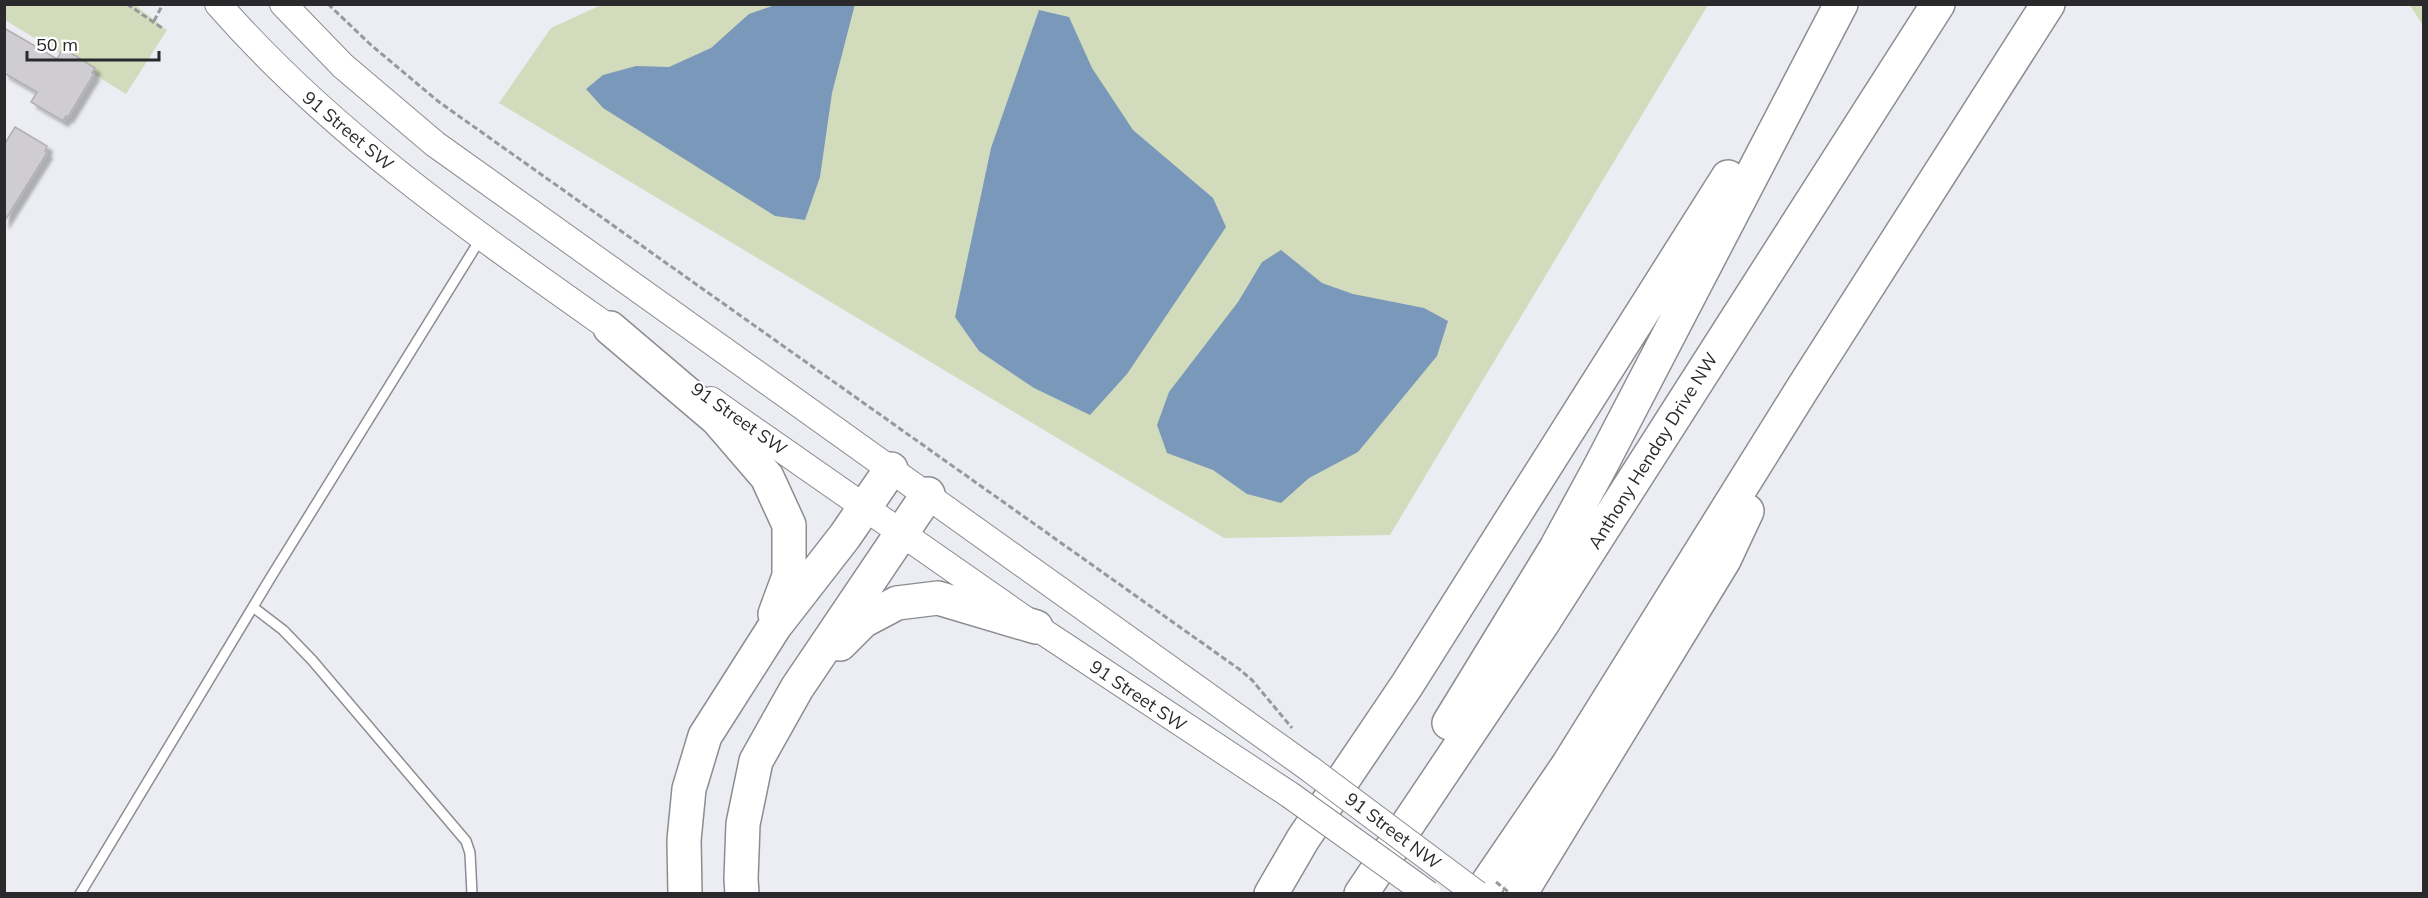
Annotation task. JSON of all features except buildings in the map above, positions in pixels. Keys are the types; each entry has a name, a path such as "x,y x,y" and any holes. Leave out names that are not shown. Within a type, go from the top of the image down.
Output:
{"highway":[{"path":"1359,894 1422,766 1507,630 1589,487 1842,4"},
{"name":"Anthony Henday Drive NW","path":"1359,894 1542,624 1938,4"},
{"path":"1479,894 1568,765 1801,390 2048,4"},
{"path":"1271,894 1303,839 1407,685 1726,180 1812,58"},
{"path":"610,328 717,419 767,477 789,525 789,576 775,613 744,677"},
{"path":"1520,894 1724,560 1801,390"},
{"path":"685,894 684,840 689,789 705,736 775,626 866,508 891,469"},
{"path":"742,894 743,824 756,761 797,688 928,494"},
{"path":"797,688 863,621 897,603 938,598 1036,627"}],"main road":[{"name":"91 Street SW","path":"218,4 274,66 336,124 483,236 1036,627 1290,795"},
{"path":"282,4 343,66 435,144 928,494"},
{"name":"91 Street NW","path":"928,494 1310,769 1479,894"},
{"name":"91 Street NW","path":"1290,795 1428,894"}],"lane":[{"path":"80,894 253,607 483,236"},
{"path":"253,607 283,630 312,660 466,841 470,853 472,894"}],"path":[{"path":"127,4 162,28"},
{"path":"154,22 163,4"},
{"path":"328,4 371,45 439,102 1239,669 1252,680 1293,729"}],"green space":[{"path":"4,5 135,5 167,30 126,94 5,20"},
{"path":"601,5 1708,5 1390,535 1224,538 499,103 551,28"},
{"path":"2410,5 2423,5 2423,26"}],"water":[{"path":"855,4 832,93 820,177 805,220 775,216 603,108 586,89 603,75 636,66 669,67 711,48 749,14 775,5"},
{"path":"1039,10 1069,17 1092,68 1133,130 1213,198 1226,227 1127,374 1090,415 1034,388 979,351 955,317 991,148"},
{"path":"1281,250 1322,283 1353,294 1424,308 1448,321 1437,356 1358,452 1309,478 1281,503 1247,494 1213,470 1167,453 1157,425 1169,392 1238,302 1262,262"}]}
